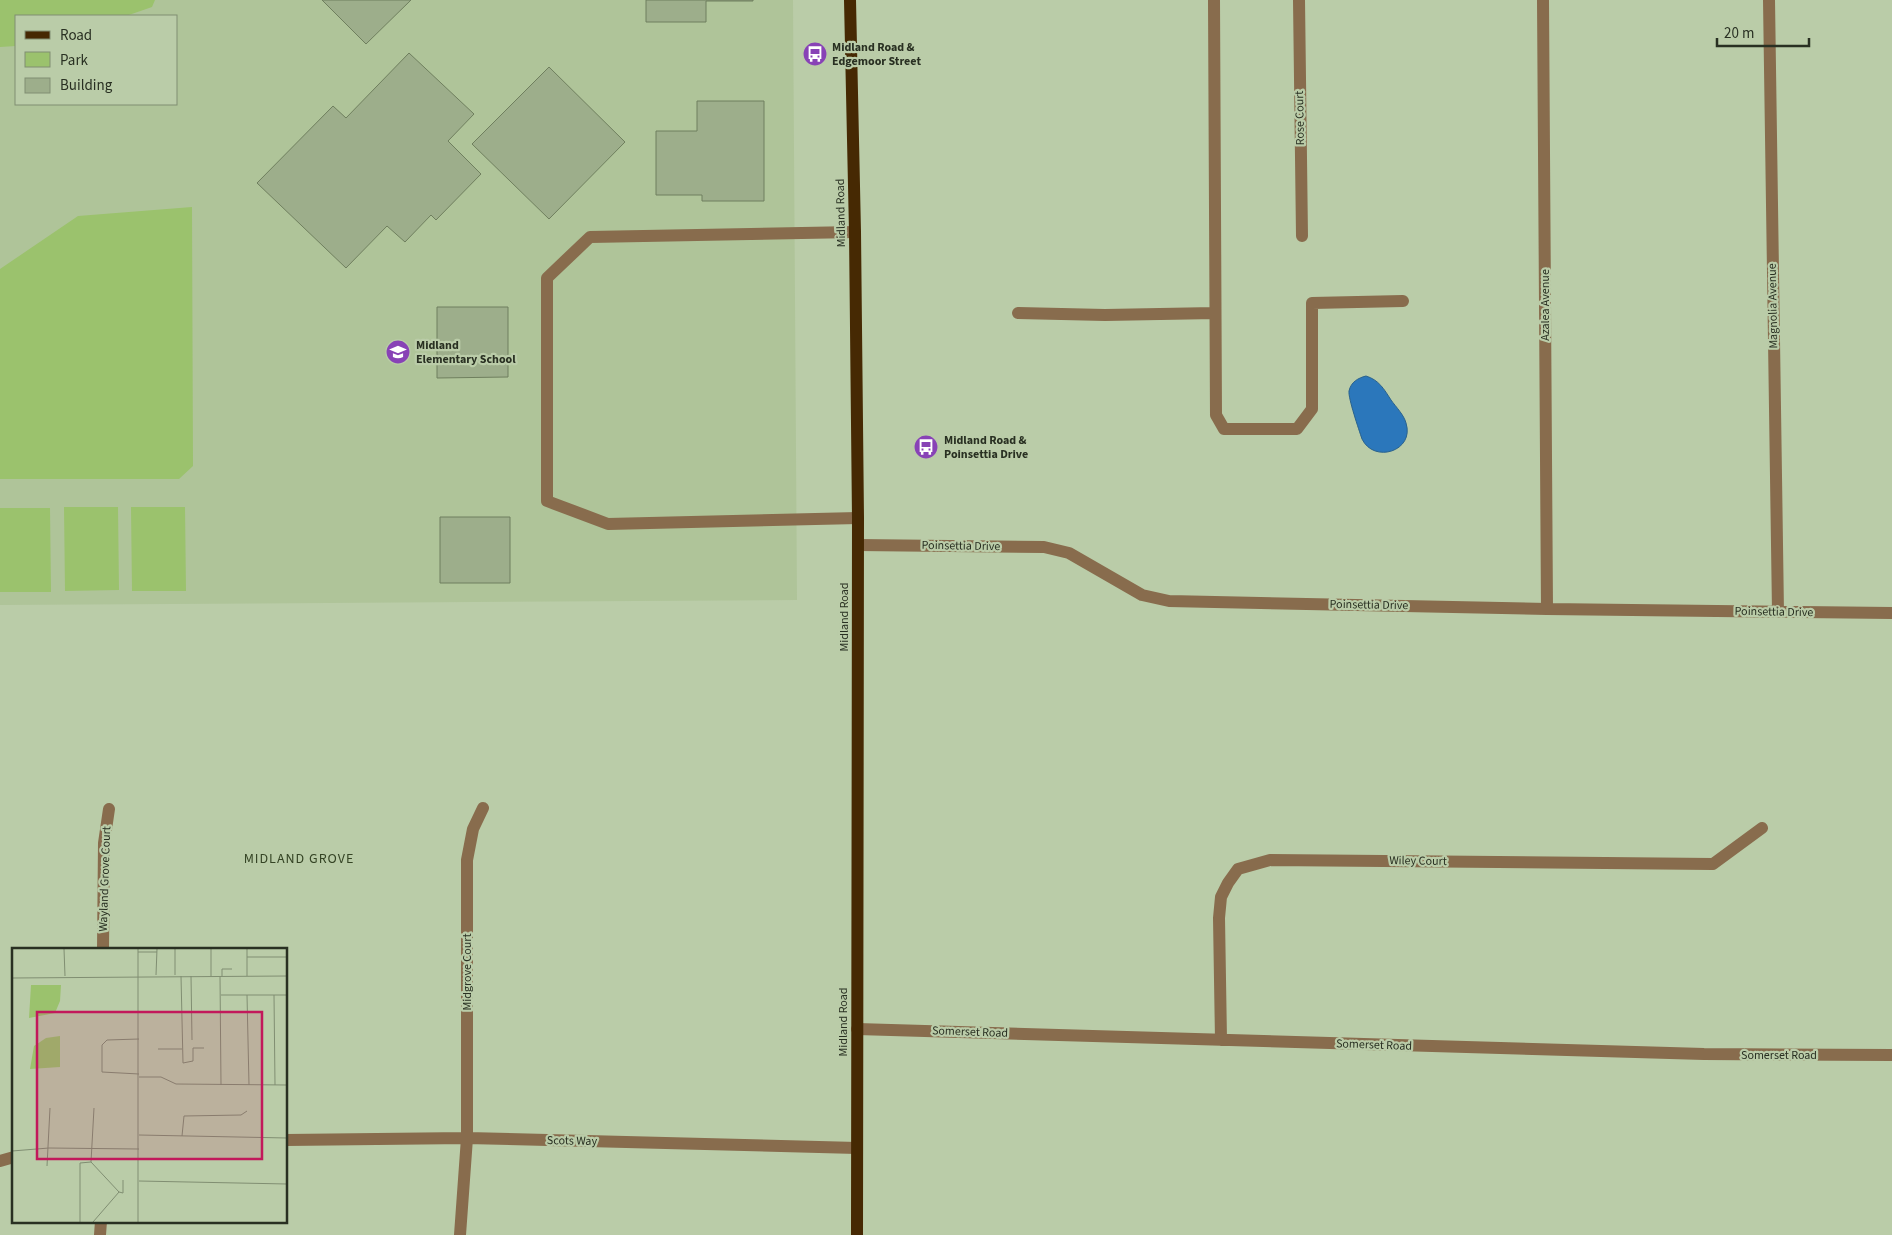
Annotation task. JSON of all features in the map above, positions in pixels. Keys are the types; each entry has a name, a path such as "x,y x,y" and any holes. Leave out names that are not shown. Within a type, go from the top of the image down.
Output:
{"main road":[{"name":"Midland Road","path":"850,0 858,518 857,1235"}],"street":[{"path":"1214,0 1216,415 1224,429 1297,429 1312,409 1312,303 1402,301"},
{"name":"Rose Court","path":"1299,0 1302,236"},
{"name":"Azalea Avenue","path":"1543,0 1547,610"},
{"name":"Magnolia Avenue","path":"1769,0 1778,612"},
{"path":"855,232 590,237 547,278 547,501 608,524 858,518"},
{"path":"1018,313 1105,315 1216,313"},
{"name":"Poinsettia Drive","path":"858,545 1044,547 1069,553 1142,595 1169,601 1547,610 1892,613"},
{"name":"Midgrove Court","path":"460,1235 467,1138 467,860 473,829 483,808"},
{"name":"Wayland Grove Court","path":"103,948 104,843 109,810"},
{"name":"Wiley Court","path":"1221,1040 1219,918 1221,897 1238,869 1270,860 1713,864 1762,828"},
{"name":"Somerset Road","path":"857,1029 1704,1054 1892,1055"},
{"name":"Scots Way","path":"288,1140 467,1138 857,1148"},
{"path":"100,1235 101,1222"}],"shaded area":[{"name":"Midland Elementary School","path":"0,0 793,0 797,600 0,605"}],"green space":[{"path":"0,0 155,0 152,7 129,15 15,15 15,46 0,47"},
{"path":"192,207 193,466 179,479 0,479 0,269 78,216"},
{"path":"64,507 118,507 119,590 65,591"},
{"path":"131,507 185,507 186,591 132,591"},
{"path":"0,508 50,508 51,592 0,592"}],"water":[{"path":"1366,376 1381,385 1405,420 1407,433 1405,441 1392,451 1375,451 1368,447 1362,439 1349,391 1355,381"}],"building":[{"path":"322,0 411,0 366,44"},
{"path":"646,0 753,1 706,1 706,22 646,22"},
{"path":"409,53 474,114 448,141 481,174 436,220 431,215 405,242 387,226 346,268 257,183 333,106 346,118"},
{"path":"549,67 625,142 549,219 472,144"},
{"path":"697,101 764,101 764,201 702,201 702,195 656,195 656,131 697,131"},
{"path":"437,307 508,307 508,377 437,378"},
{"path":"440,517 510,517 510,583 440,583"}],"place":[{"name":"Midland Road & Edgemoor Street","path":"815,54"},
{"name":"Midland Elementary School","path":"398,352"},
{"name":"Midland Road & Poinsettia Drive","path":"926,447"}],"district":[{"name":"MIDLAND GROVE","path":"299,859"}]}
